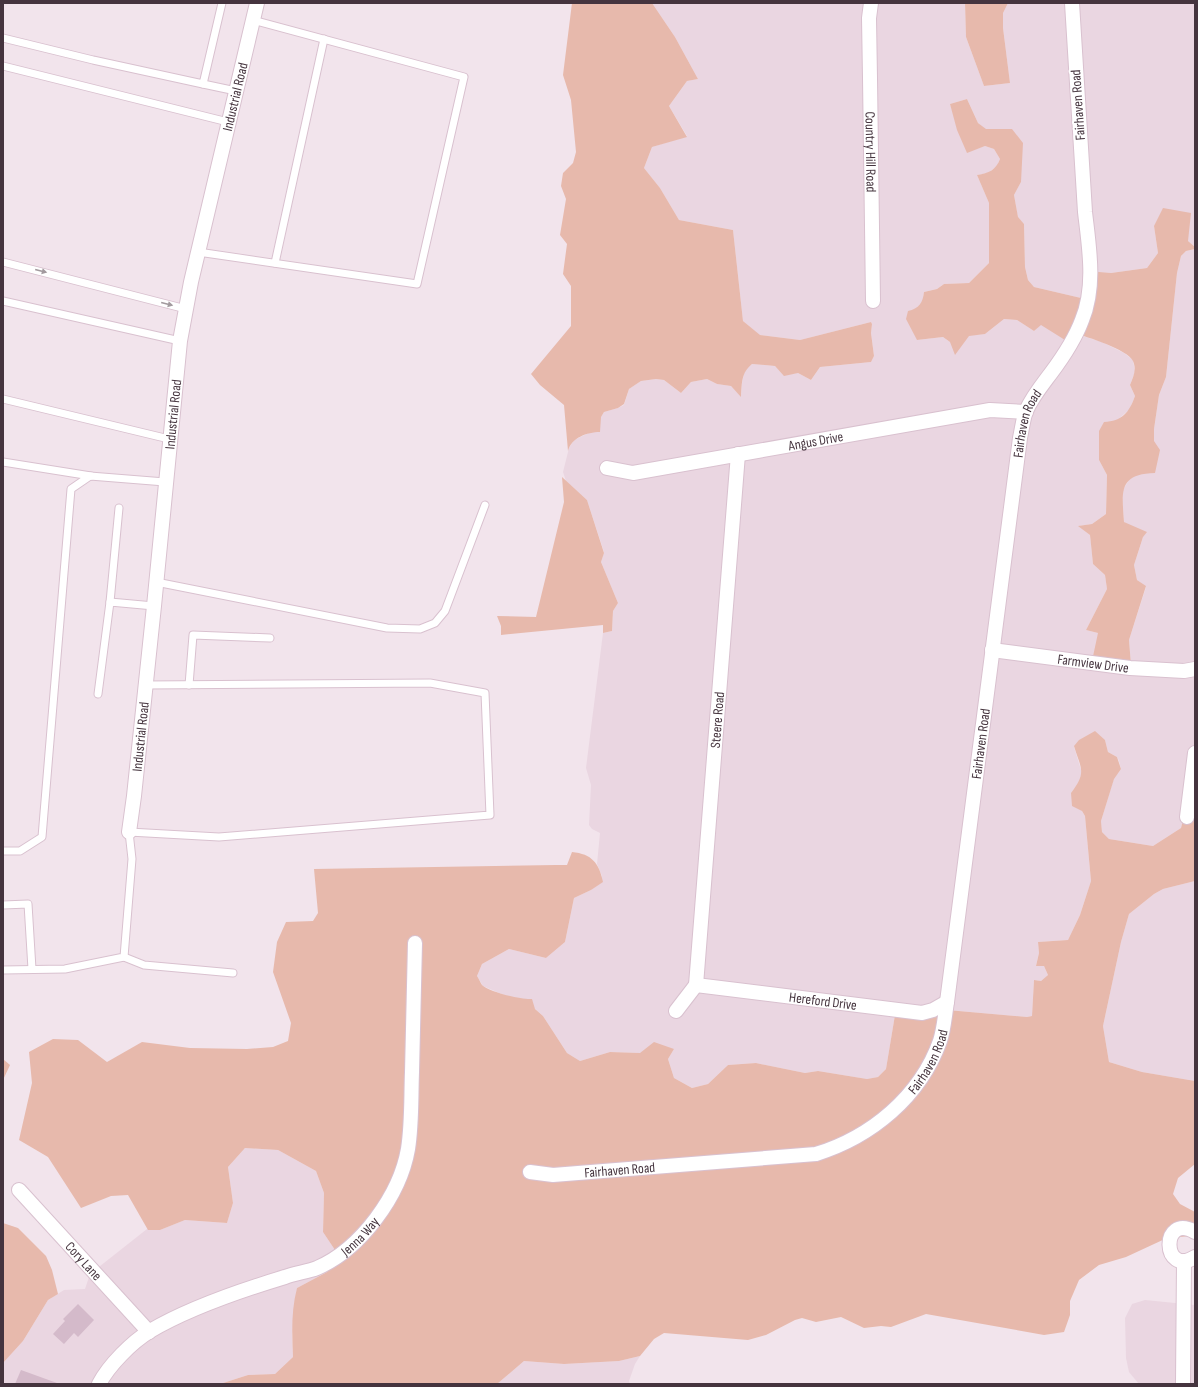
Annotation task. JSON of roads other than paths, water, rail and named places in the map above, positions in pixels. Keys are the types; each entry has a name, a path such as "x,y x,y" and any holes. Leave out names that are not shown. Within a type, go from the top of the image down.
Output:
{"street":[{"name":"Industrial Road","path":"129,832 146,685 169,439 180,341 198,252 257,3"},
{"name":"Country Hill Road","path":"871,3 869,18 873,301"},
{"name":"Fairhaven Road","path":"530,1172 553,1175 770,1159 816,1154 835,1148 878,1124 897,1107 913,1090 925,1072 940,1040 947,1002 1020,438 1026,412 1036,393 1073,340 1082,320 1088,301 1091,281 1072,3"},
{"name":"Angus Drive","path":"607,468 633,473 990,410 1026,412"},
{"name":"Steere Road","path":"696,985 738,454"},
{"name":"Farmview Drive","path":"992,650 1130,668 1195,669"},
{"path":"1187,817 1195,753"},
{"name":"Jenna Way","path":"99,1384 111,1366 149,1332 178,1317 231,1295 317,1268 340,1256 361,1236 383,1210 401,1174 408,1150 411,1115 415,943"},
{"name":"Hereford Drive","path":"696,985 922,1013 933,1010 947,1002"},
{"path":"676,1011 696,985"},
{"name":"Cory Lane","path":"19,1190 149,1332"},
{"path":"1183,1384 1190,1259 1174,1257 1170,1253 1169,1242 1174,1232 1179,1230 1185,1229 1195,1232"}],"lane":[{"path":"203,84 222,3"},
{"path":"198,252 417,284 464,77 253,20"},
{"path":"3,38 93,60 236,91"},
{"path":"275,263 324,39"},
{"path":"3,66 228,122"},
{"path":"3,262 186,309"},
{"path":"3,301 180,341"},
{"path":"3,399 169,439"},
{"path":"3,462 92,476 165,482"},
{"path":"3,851 20,851 42,837 71,488 92,476"},
{"path":"156,582 387,628 420,628 435,623 445,612 485,505"},
{"path":"98,694 110,602 119,508"},
{"path":"110,602 154,606"},
{"path":"189,685 193,635 270,638"},
{"path":"124,957 132,859 129,832 219,837 490,815 485,693 430,683 146,685"},
{"path":"3,905 28,904 32,969"},
{"path":"3,970 66,969 124,957 144,965 233,973"}]}
